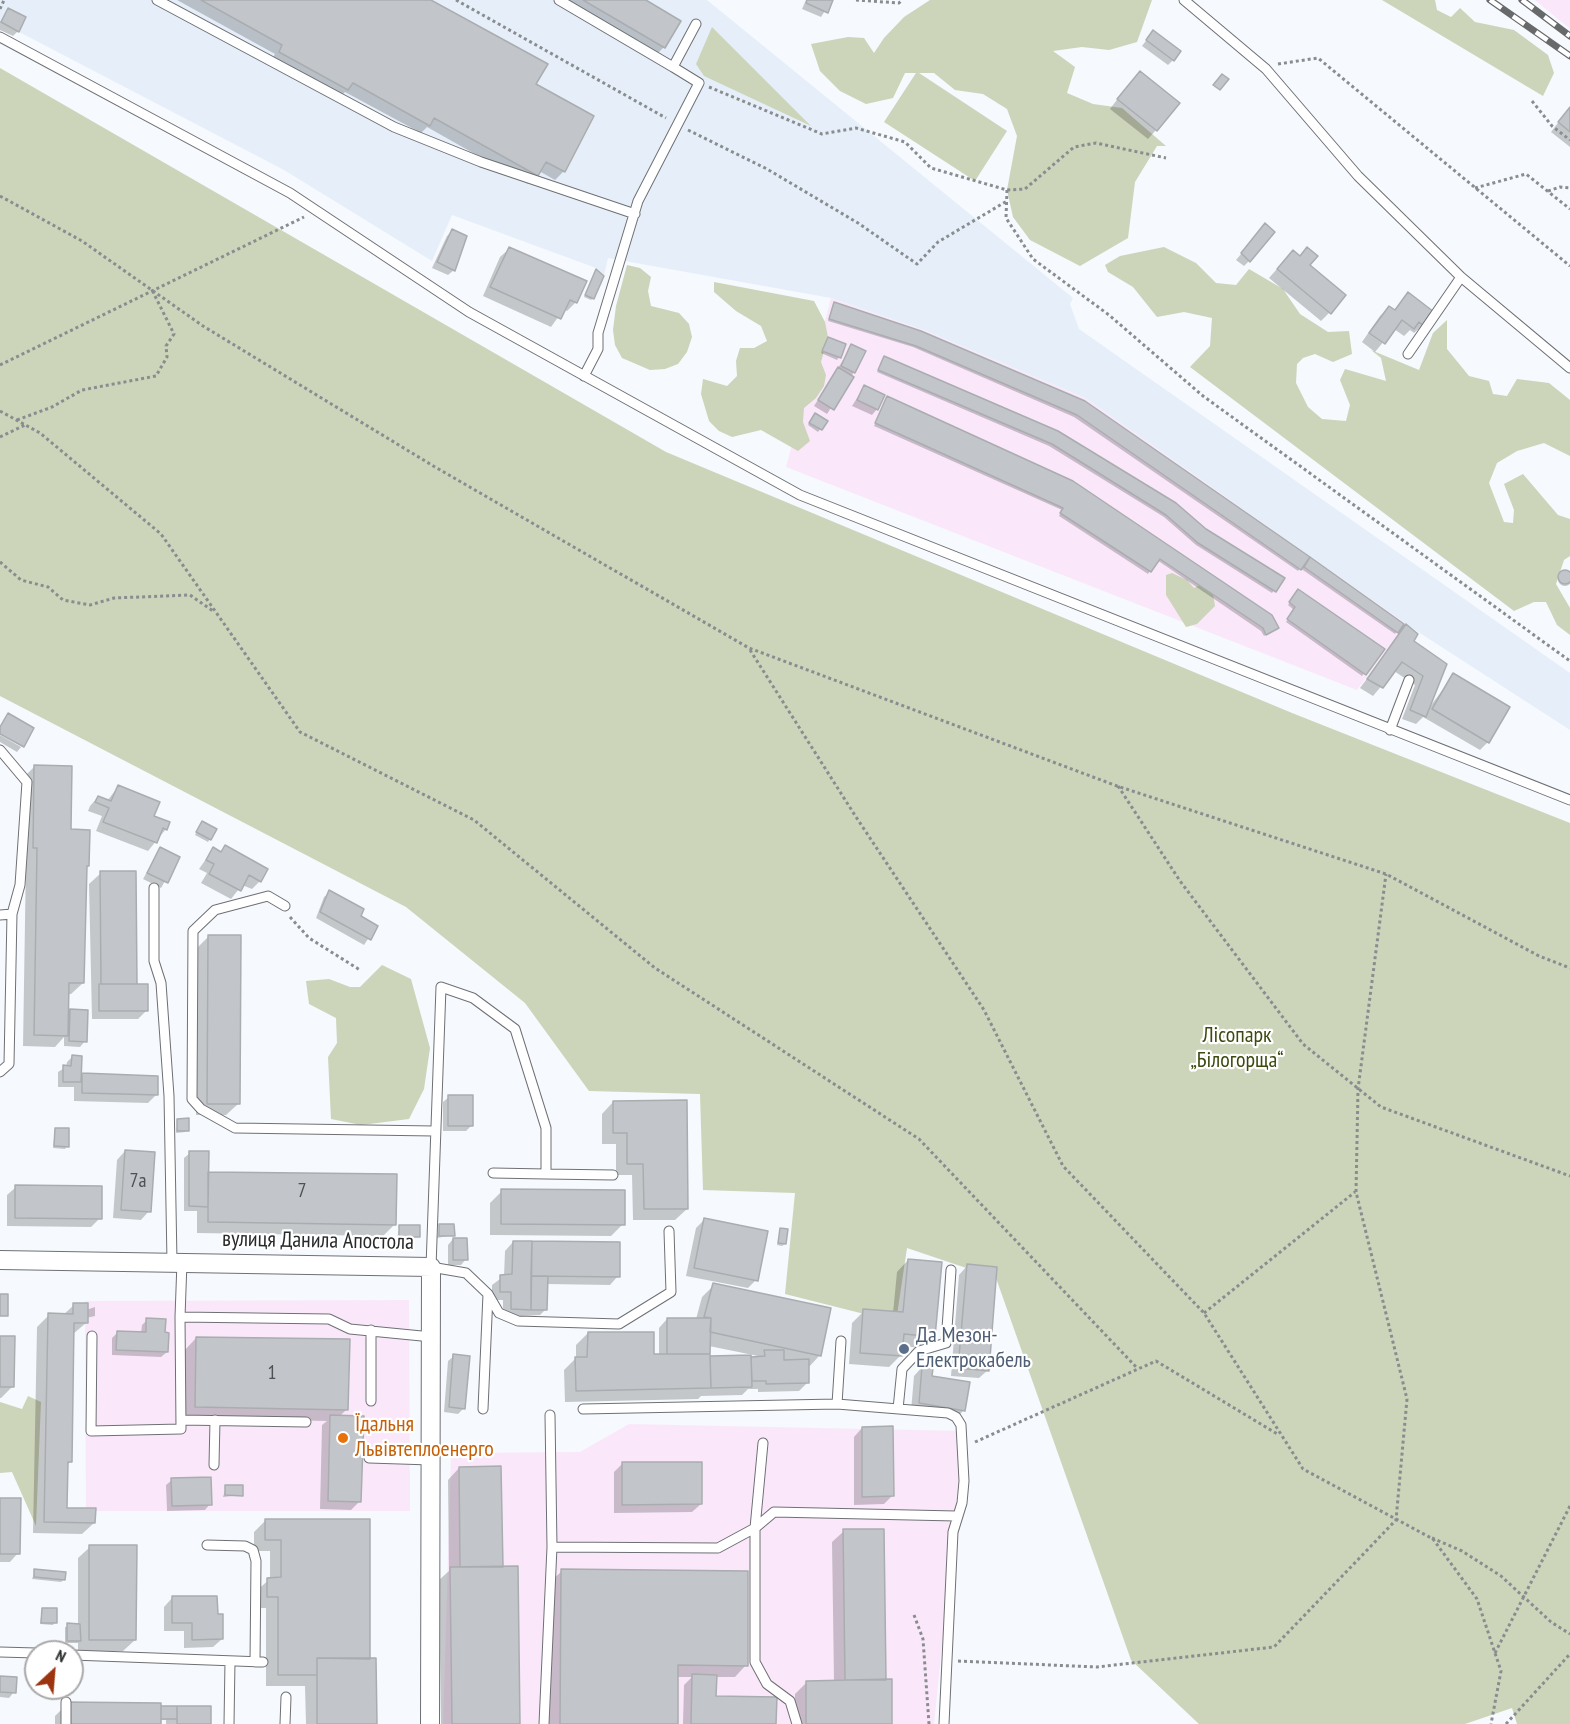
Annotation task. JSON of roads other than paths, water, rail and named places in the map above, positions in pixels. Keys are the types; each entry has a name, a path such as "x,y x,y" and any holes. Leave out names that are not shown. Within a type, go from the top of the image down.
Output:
{"street":[{"name":"вулиця Данила Апостола","path":"0,1260 431,1267 430,1724"}],"lane":[{"path":"157,0 394,127 481,162 635,214"},
{"path":"559,0 699,82 652,170 635,214 598,333 598,349 584,376"},
{"path":"1184,0 1266,69 1358,176 1461,277 1570,368"},
{"path":"674,67 696,24"},
{"path":"0,37 290,193 469,312 800,495 1570,800"},
{"path":"1408,354 1461,277"},
{"path":"1390,730 1409,680"},
{"path":"0,750 27,782 20,885 12,914 9,1064 0,1072"},
{"path":"92,1336 91,1431 181,1429 180,1317 169,1096 161,982 154,961 154,888"},
{"path":"285,906 268,897 215,910 193,931 192,1099 201,1109 235,1128 434,1131"},
{"path":"0,915 12,914"},
{"path":"546,1174 546,1128 515,1029 473,998 441,987 434,1131 431,1267 466,1273 488,1294 499,1313 518,1321 619,1324 671,1292 669,1231"},
{"path":"493,1173 613,1175"},
{"path":"898,1409 902,1369 919,1351 946,1343 951,1270"},
{"path":"483,1409 488,1294"},
{"path":"180,1317 329,1319 350,1329 432,1337"},
{"path":"371,1330 371,1401"},
{"path":"837,1404 841,1341"},
{"path":"583,1409 837,1404 948,1413 956,1417 961,1425 962,1503 956,1516 953,1532 944,1724"},
{"path":"544,1724 552,1547 550,1415"},
{"path":"180,1420 306,1422"},
{"path":"214,1465 215,1420"},
{"path":"764,1443 755,1528 755,1662 767,1684 790,1701 797,1724"},
{"path":"369,1458 431,1460"},
{"path":"552,1547 718,1548 755,1528 774,1512 956,1516"},
{"path":"84,1655 259,1662 255,1555 245,1546 207,1545"},
{"path":"0,1652 24,1653"},
{"path":"229,1724 230,1661"},
{"path":"285,1724 286,1697"},
{"path":"66,1702 66,1724"}],"railway":[{"path":"1490,0 1570,56"},
{"path":"1522,0 1570,36"}],"place":[{"name":"Да Мезон- Електрокабель","path":"904,1349"},
{"name":"Їдальня Львівтеплоенерго","path":"343,1438"}],"park label":[{"name":"Лісопарк „Білогорща“","path":"1237,1048"}]}
